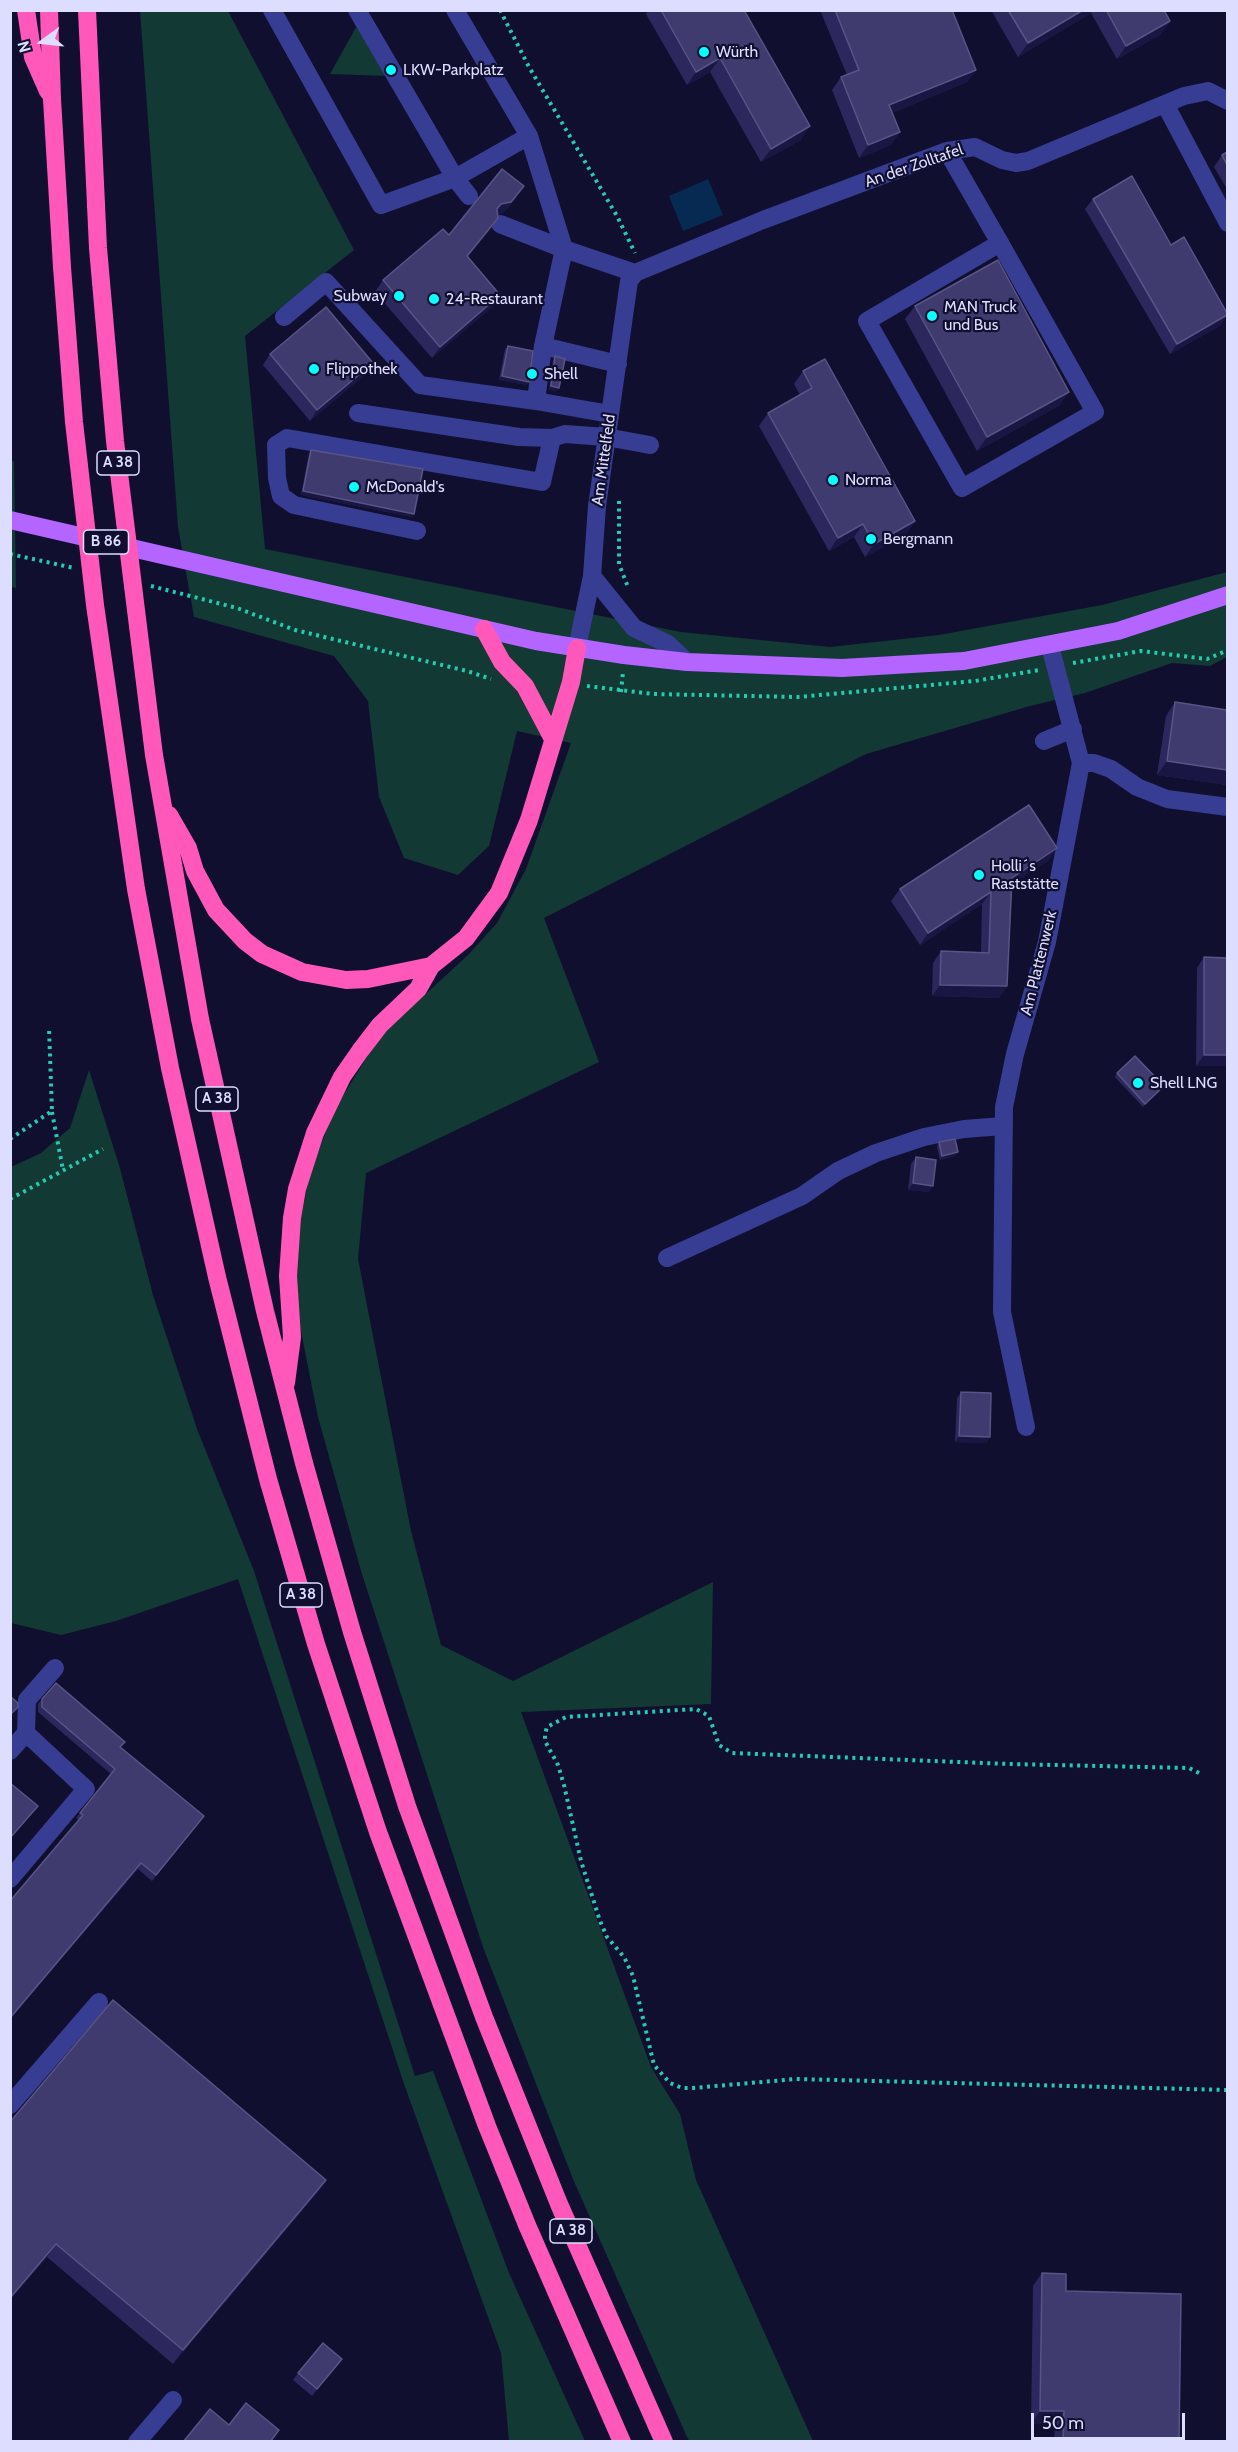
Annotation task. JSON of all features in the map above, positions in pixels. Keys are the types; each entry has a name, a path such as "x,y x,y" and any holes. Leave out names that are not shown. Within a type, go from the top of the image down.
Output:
{"highway":[{"path":"26,10 33,57 52,99"},
{"name":"A 38","path":"49,10 52,99 74,422 106,687 136,889 170,1068 217,1277 271,1490 316,1644 378,1832 486,2126 622,2442"},
{"name":"A 38","path":"87,10 98,248 116,441 161,802 202,1031 242,1218 285,1394 352,1632 407,1806 484,2017 550,2182 664,2442"},
{"path":"484,629 502,662 525,686 553,739"},
{"path":"285,1394 292,1336 288,1247 297,1189 315,1133 342,1077 380,1025 418,989 431,966 466,938 500,892 525,832 572,680 577,648"},
{"path":"161,802 188,848 195,871 216,910 245,942 262,954 302,972 346,980 368,979 431,966"}],"main road":[{"name":"B 86","path":"10,520 484,629 577,648"},
{"path":"577,648 687,662 809,668 884,667 964,661 1050,646 1155,620 1227,596"}],"street":[{"path":"272,10 381,205 455,178 529,136"},
{"path":"357,10 455,178 469,196"},
{"path":"455,10 529,136 564,249 543,346 536,401"},
{"name":"An der Zolltafel","path":"638,270 947,151 975,147 1002,160 1016,163 1028,161 1197,92 1208,91 1227,101"},
{"path":"1165,104 1227,223"},
{"path":"947,151 1000,243 1095,412 962,488 867,321 1000,243"},
{"path":"500,224 564,249 638,270"},
{"name":"Am Mittelfeld","path":"577,648 592,576 606,437 629,281 638,270"},
{"path":"284,317 326,282 420,385 610,414"},
{"path":"543,346 618,364"},
{"path":"358,413 519,438 552,438 565,434 606,437 651,445"},
{"path":"417,531 294,505 281,496 277,478 276,445 287,438 542,482 552,438"},
{"path":"592,576 634,628 668,644 687,662"},
{"name":"Am Plattenwerk","path":"1026,1427 1002,1312 1003,1126 1010,1075 1047,942 1081,763 1050,646"},
{"path":"1044,741 1073,729"},
{"path":"1081,763 1094,762 1111,769 1137,787 1167,799 1227,807"},
{"path":"667,1258 802,1196 838,1171 876,1154 934,1135 964,1129 1003,1126"},
{"path":"10,1751 26,1733 27,1700 55,1668"},
{"path":"10,1879 87,1789 26,1733"},
{"path":"10,2105 99,2002"},
{"path":"137,2442 173,2400"}],"path":[{"path":"500,10 529,68 617,216 638,270"},
{"path":"49,1028 52,1112 63,1170"},
{"path":"10,1139 52,1112"},
{"path":"10,1199 103,1149"},
{"path":"1199,1773 1189,1768 1009,1764 732,1753 719,1745 709,1716 696,1709 566,1717 547,1726 545,1734 545,1741 558,1765 564,1785 581,1861 600,1921 607,1937 624,1958 633,1977 654,2065 670,2083 682,2088 693,2088 796,2079 1227,2090"}],"green space":[{"path":"140,11 228,11 354,250 245,336 265,549 681,632 830,647 939,635 1102,605 1227,572 1227,657 1210,666 1172,663 1085,693 1030,706 866,754 544,918 599,1062 366,1173 358,1259 411,1531 441,1645 513,1681 713,1582 711,1704 521,1712 651,2067 680,2114 696,2180 813,2441 690,2442 687,2437 573,2179 483,1947 361,1571 318,1417 300,1326 296,1295 299,1225 311,1169 336,1107 372,1049 390,1027 469,954 497,923 526,869 571,743 517,731 489,846 458,875 404,858 379,797 368,701 334,656 194,617 178,527"},
{"path":"359,22 388,76 330,74"},
{"path":"11,461 14,461 16,588 11,587"},
{"path":"89,1070 119,1165 153,1295 197,1429 254,1571 415,2076 433,2071 509,2273 585,2441 509,2441 501,2353 404,2084 238,1579 116,1621 61,1635 11,1623 11,1167 41,1153 70,1128"}],"water":[{"path":"708,179 723,215 683,231 669,196"}],"building":[{"path":"661,10 744,10 810,126 771,149 720,58 696,72"},
{"path":"835,10 952,10 976,70 889,105 900,132 868,145 841,77 859,70"},
{"path":"1008,10 1083,10 1028,43"},
{"path":"1106,10 1164,10 1170,21 1126,46"},
{"path":"1227,152 1227,165 1222,155"},
{"path":"502,169 524,186 511,202 501,204 497,209 498,218 467,256 500,295 440,347 383,280 443,229 449,235"},
{"path":"1132,176 1171,245 1184,237 1227,313 1177,344 1093,199"},
{"path":"998,260 1069,392 987,437 915,306"},
{"name":"Flippothek","path":"326,307 373,363 317,410 270,354"},
{"path":"508,346 533,351 529,382 502,376"},
{"path":"555,356 565,359 559,388 551,386"},
{"name":"Norma","path":"825,359 915,521 874,544 863,524 838,538 768,413 812,388 803,371"},
{"path":"311,450 423,469 414,514 303,491"},
{"path":"1175,702 1227,710 1227,770 1167,761"},
{"path":"1029,805 1057,848 1012,878 1007,986 940,985 941,951 989,953 991,892 928,933 900,889"},
{"path":"1204,957 1227,958 1227,1055 1204,1055"},
{"name":"Shell LNG","path":"1135,1056 1164,1086 1145,1104 1117,1073"},
{"path":"955,1139 958,1152 942,1156 939,1142"},
{"path":"916,1157 936,1160 933,1186 913,1183"},
{"path":"961,1392 991,1393 990,1437 959,1436"},
{"path":"56,1683 125,1742 120,1747 204,1816 156,1875 141,1863 10,2018 10,1901 83,1815 80,1813 115,1769 42,1707 42,1699"},
{"path":"10,1696 18,1703 18,1707 10,1715"},
{"path":"10,1783 38,1806 10,1838"},
{"path":"113,2000 326,2180 183,2350 56,2244 10,2298 10,2122"},
{"path":"1042,2273 1066,2274 1066,2291 1181,2294 1179,2442 1063,2442 1064,2411 1040,2411"},
{"path":"323,2343 342,2359 317,2389 298,2373"},
{"path":"246,2403 279,2430 270,2442 183,2442 210,2409 229,2425"}],"place":[{"name":"Würth","path":"704,52"},
{"name":"LKW-Parkplatz","path":"391,70"},
{"name":"Subway","path":"399,296"},
{"name":"24-Restaurant","path":"434,299"},
{"name":"MAN Truck und Bus","path":"932,316"},
{"name":"Flippothek","path":"314,369"},
{"name":"Shell","path":"532,374"},
{"name":"Norma","path":"833,480"},
{"name":"McDonald's","path":"354,487"},
{"name":"Bergmann","path":"871,539"},
{"name":"Holli´s Raststätte","path":"979,875"},
{"name":"Shell LNG","path":"1138,1083"}]}
